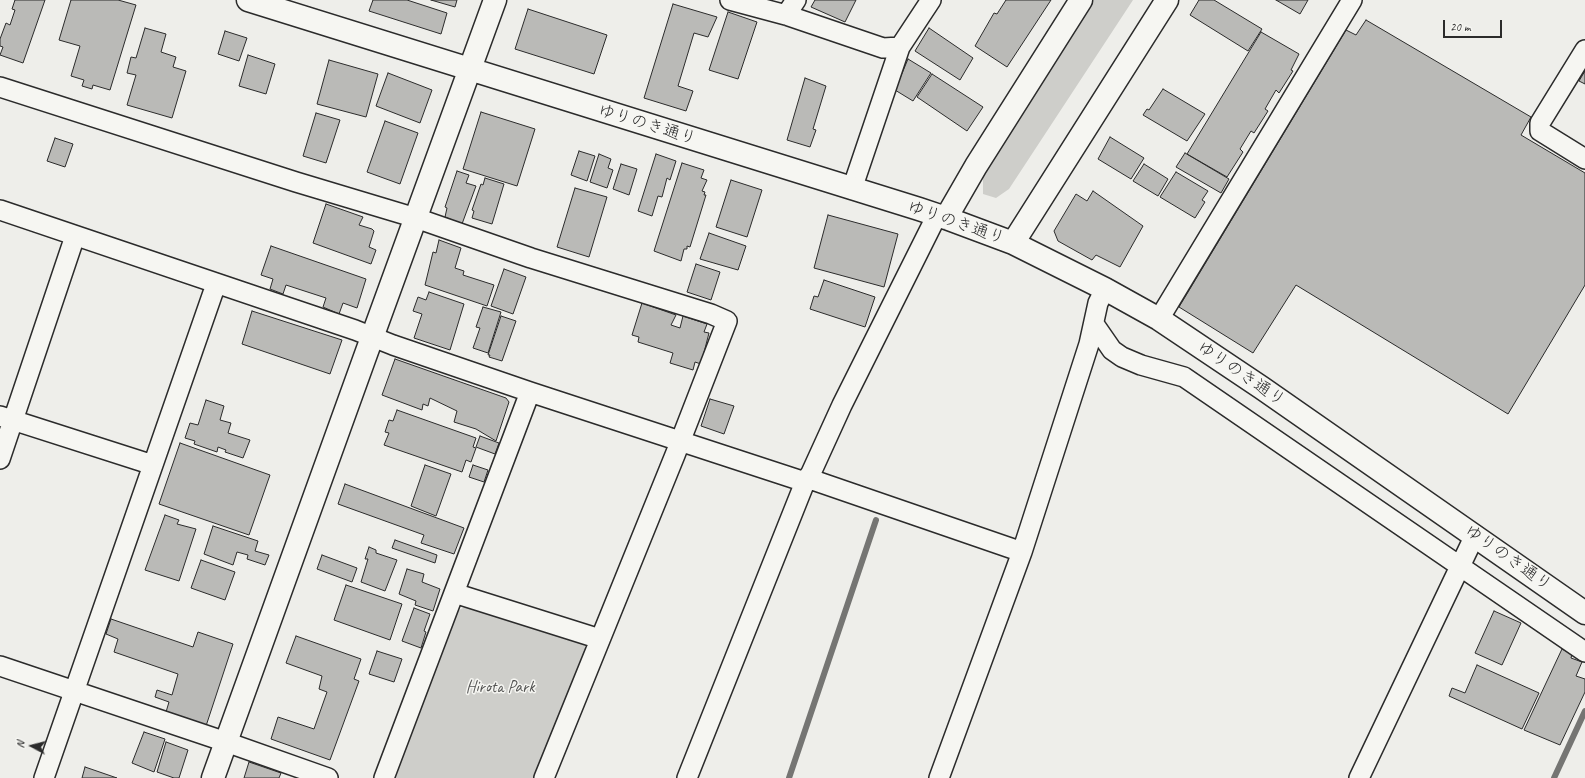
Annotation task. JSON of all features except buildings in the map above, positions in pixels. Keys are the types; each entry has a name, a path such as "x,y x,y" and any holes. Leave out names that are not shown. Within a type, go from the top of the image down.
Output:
{"street":[{"name":"ゆりのき通り","path":"248,0 941,216 1013,244 1106,289 1159,319 1262,388 1585,612"},
{"path":"214,778 372,336 495,0"},
{"path":"730,0 791,8 883,48 900,47"},
{"path":"852,189 900,47 931,0"},
{"path":"687,778 806,480 888,310 941,216 976,166 1081,0"},
{"path":"1013,244 1167,0"},
{"path":"1159,319 1352,0"},
{"path":"1585,50 1540,123 1540,131 1585,159"},
{"path":"0,87 296,182 416,218 532,258 711,314 727,321 544,778"},
{"path":"0,210 372,336 530,392 806,480 1022,552"},
{"path":"0,459 7,418 75,236"},
{"path":"44,778 216,284"},
{"path":"939,778 1022,552 1094,324 1098,303 1106,289"},
{"path":"1094,324 1112,350 1122,358 1184,377 1585,652"},
{"path":"384,778 530,392"},
{"path":"7,418 153,465"},
{"path":"1359,778 1475,536"},
{"path":"454,593 600,639"},
{"path":"0,666 328,778"}],"green space":[{"path":"1094,0 1133,0 1009,189 996,198 983,194 983,176"},
{"name":"Hirota Park","path":"473,606 585,644 586,649 537,778 393,778 455,612 465,607"}],"waterway":[{"path":"789,778 876,520"},
{"path":"1554,778 1585,711"}]}
